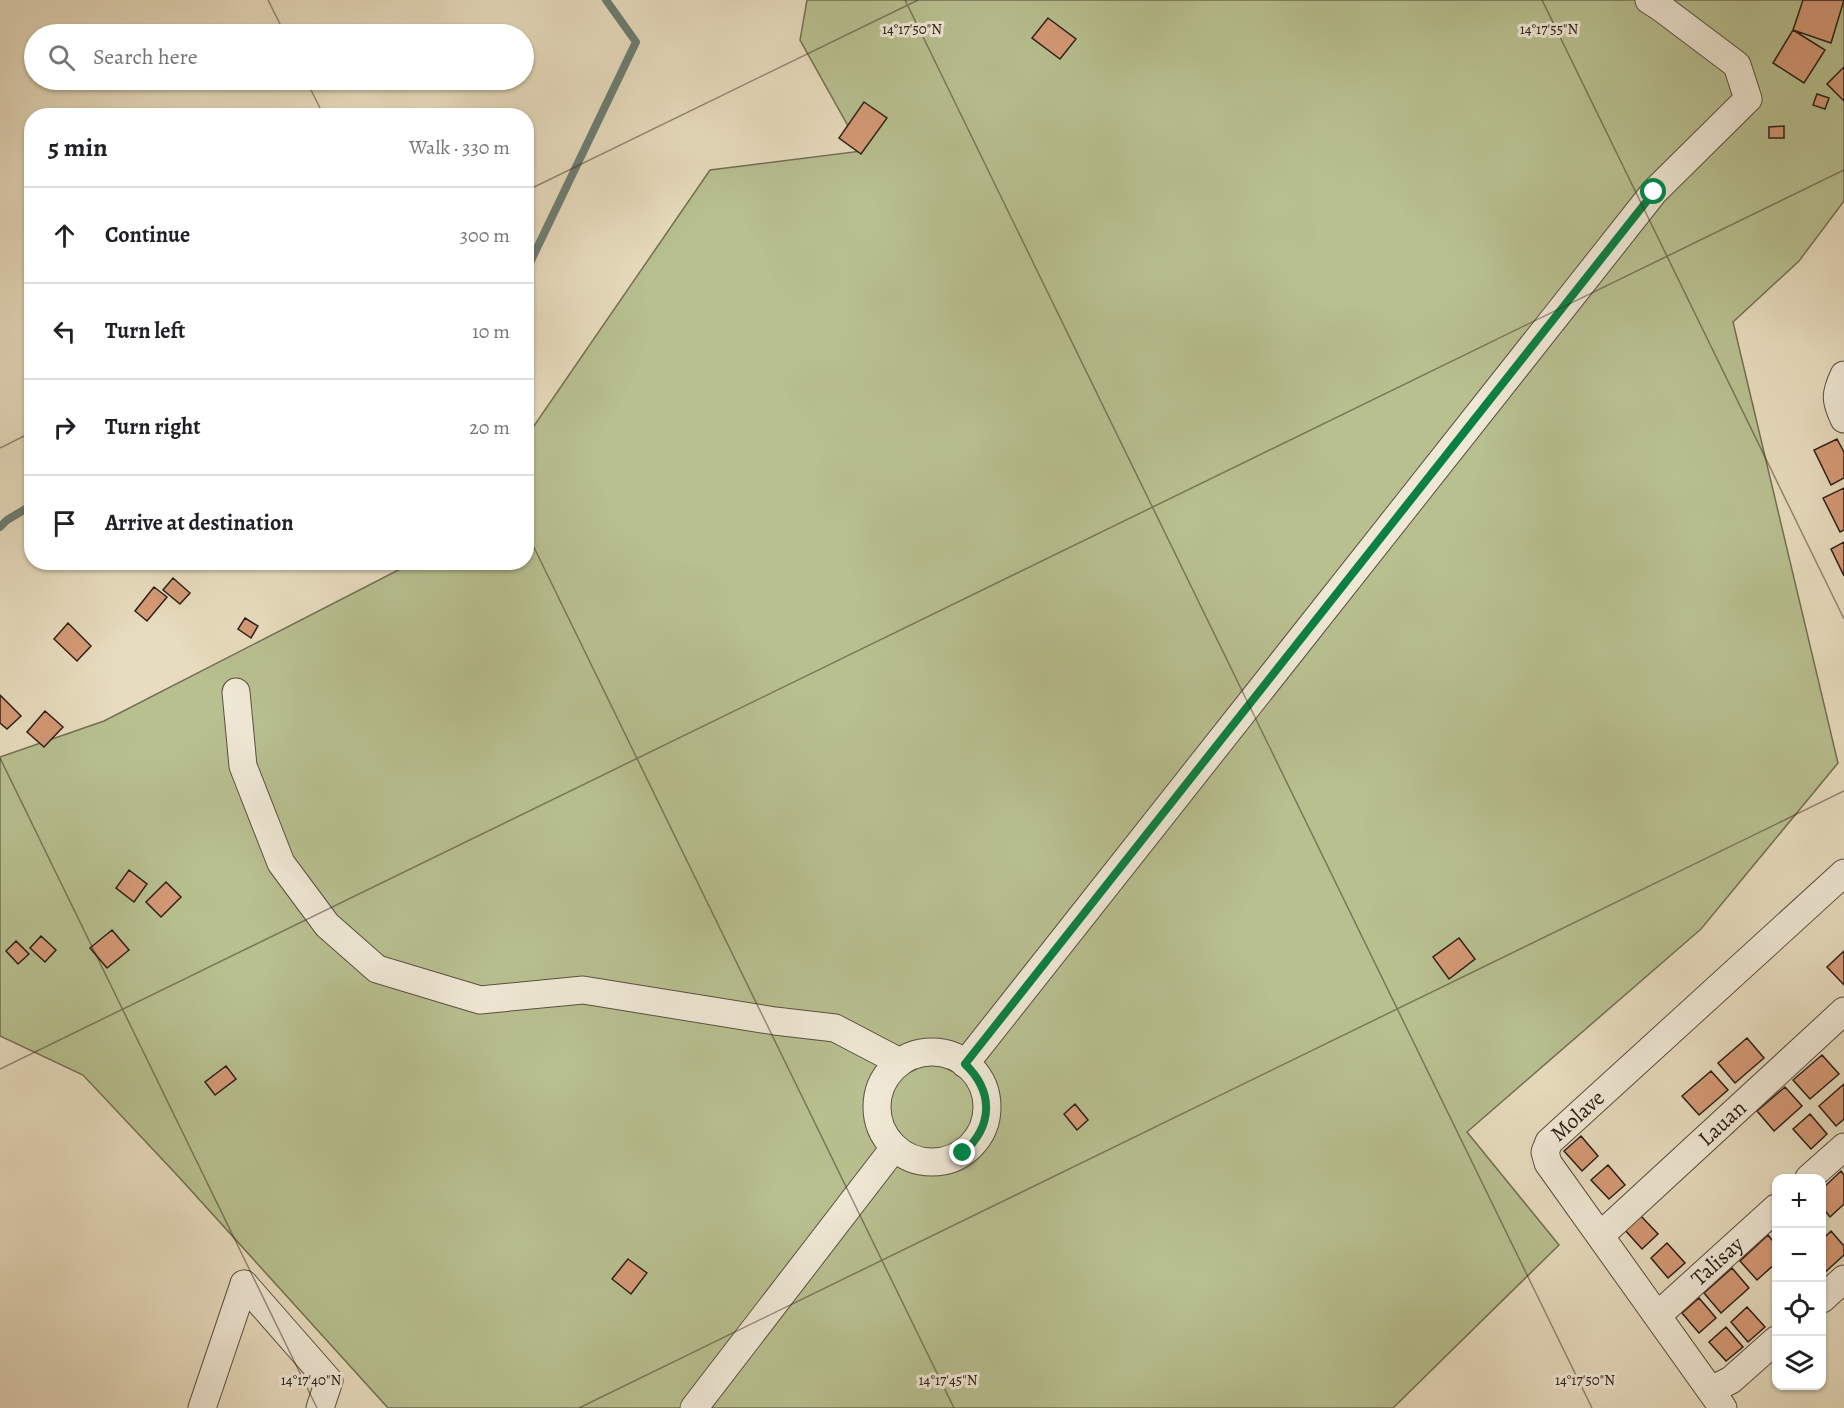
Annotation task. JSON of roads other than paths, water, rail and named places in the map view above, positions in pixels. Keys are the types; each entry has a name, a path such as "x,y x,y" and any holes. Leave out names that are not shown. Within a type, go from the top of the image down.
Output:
{"street":[{"path":"965,1064 1654,192 1748,99 1737,64 1649,0"},
{"path":"1844,375 1836,393 1838,407 1844,419"},
{"path":"236,692 243,766 281,863 327,925 377,969 480,1000 584,990 776,1021 835,1028 900,1062"},
{"name":"Molave","path":"1717,1399 1548,1163 1545,1152 1549,1142 1844,873"},
{"name":"Lauan","path":"1601,1235 1844,1011"},
{"path":"925,1052 953,1056 965,1064 983,1087 986,1101 986,1116 974,1143 956,1156 935,1162 920,1161 894,1148 885,1137 879,1124 877,1111 882,1083 889,1072 912,1055 925,1052"},
{"path":"1814,1174 1844,1147"},
{"path":"694,1408 894,1148"},
{"name":"Talisay","path":"1658,1315 1772,1212"},
{"path":"1826,1295 1844,1279"},
{"path":"202,1408 244,1284 329,1381 322,1406"},
{"path":"1717,1399 1731,1380 1772,1344"}],"waterway":[{"path":"534,254 636,42 606,0"},
{"path":"0,527 24,510"}]}
